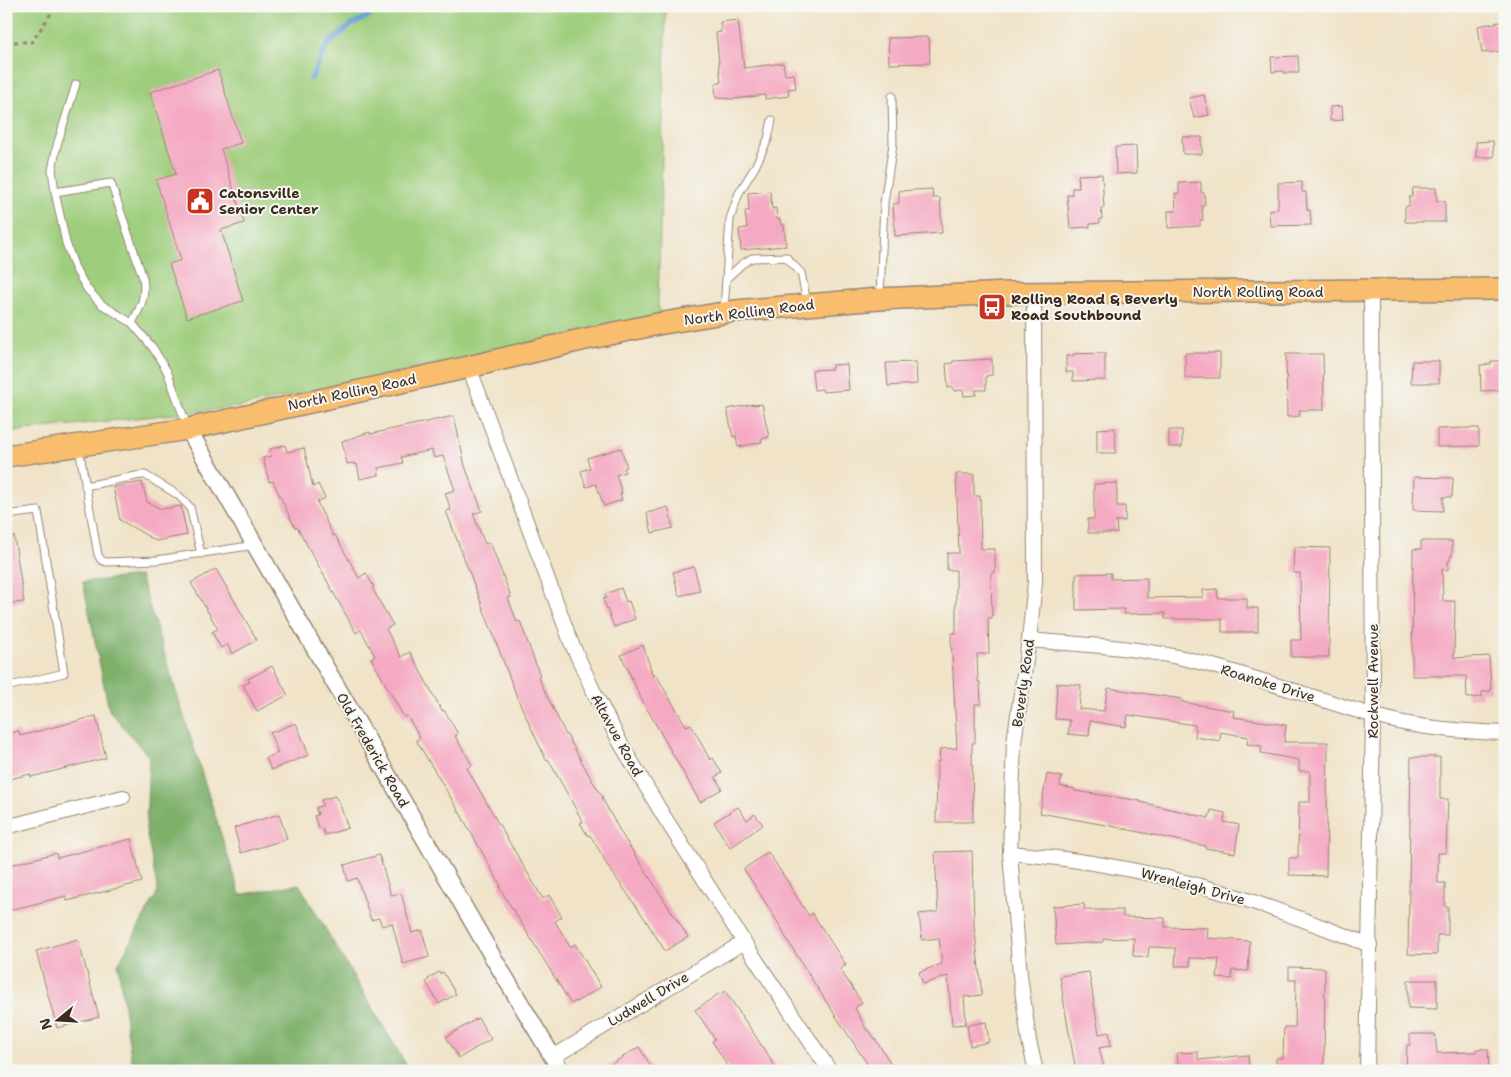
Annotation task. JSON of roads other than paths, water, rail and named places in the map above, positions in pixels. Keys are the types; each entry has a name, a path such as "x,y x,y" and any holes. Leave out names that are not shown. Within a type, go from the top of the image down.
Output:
{"main road":[{"name":"North Rolling Road","path":"6,456 188,428 469,367 590,338 724,312 879,299 1008,292 1505,289"}],"street":[{"name":"Rockwell Avenue","path":"1367,1071 1373,716 1371,291"},
{"name":"Beverly Road","path":"1034,293 1035,582 1029,640 1014,742 1010,853 1020,975 1029,1041 1036,1071"},
{"name":"Altavue Road","path":"469,367 571,642 593,690 621,744 658,807 744,942 830,1071"},
{"name":"Old Frederick Road","path":"188,428 484,943 557,1064"},
{"name":"Roanoke Drive","path":"1029,640 1109,646 1152,652 1193,661 1373,716 1414,725 1505,733"},
{"path":"6,827 123,797"},
{"name":"Wrenleigh Drive","path":"1010,853 1054,857 1161,876 1280,911 1370,945"},
{"name":"Ludwell Drive","path":"557,1064 744,942"}],"lane":[{"path":"76,84 57,145 52,170 66,243 75,268 83,282 101,304 132,323 153,348 167,370 188,428"},
{"path":"879,299 884,203 893,144 892,96"},
{"path":"724,312 730,219 739,193 755,167 768,139 772,120"},
{"path":"55,192 111,182 143,278 145,292 140,308 132,323"},
{"path":"727,278 742,264 752,258 786,257 801,273 808,304"},
{"path":"78,445 98,555 101,560 106,562 157,560 255,545"},
{"path":"85,486 145,475 173,492 190,507 201,554"},
{"path":"6,515 38,511 64,673 6,687"}],"waterway":[{"path":"311,79 327,45 350,26 387,6"}],"place":[{"name":"Catonsville Senior Center","path":"200,201"},
{"name":"Rolling Road & Beverly Road Southbound","path":"992,307"}]}
